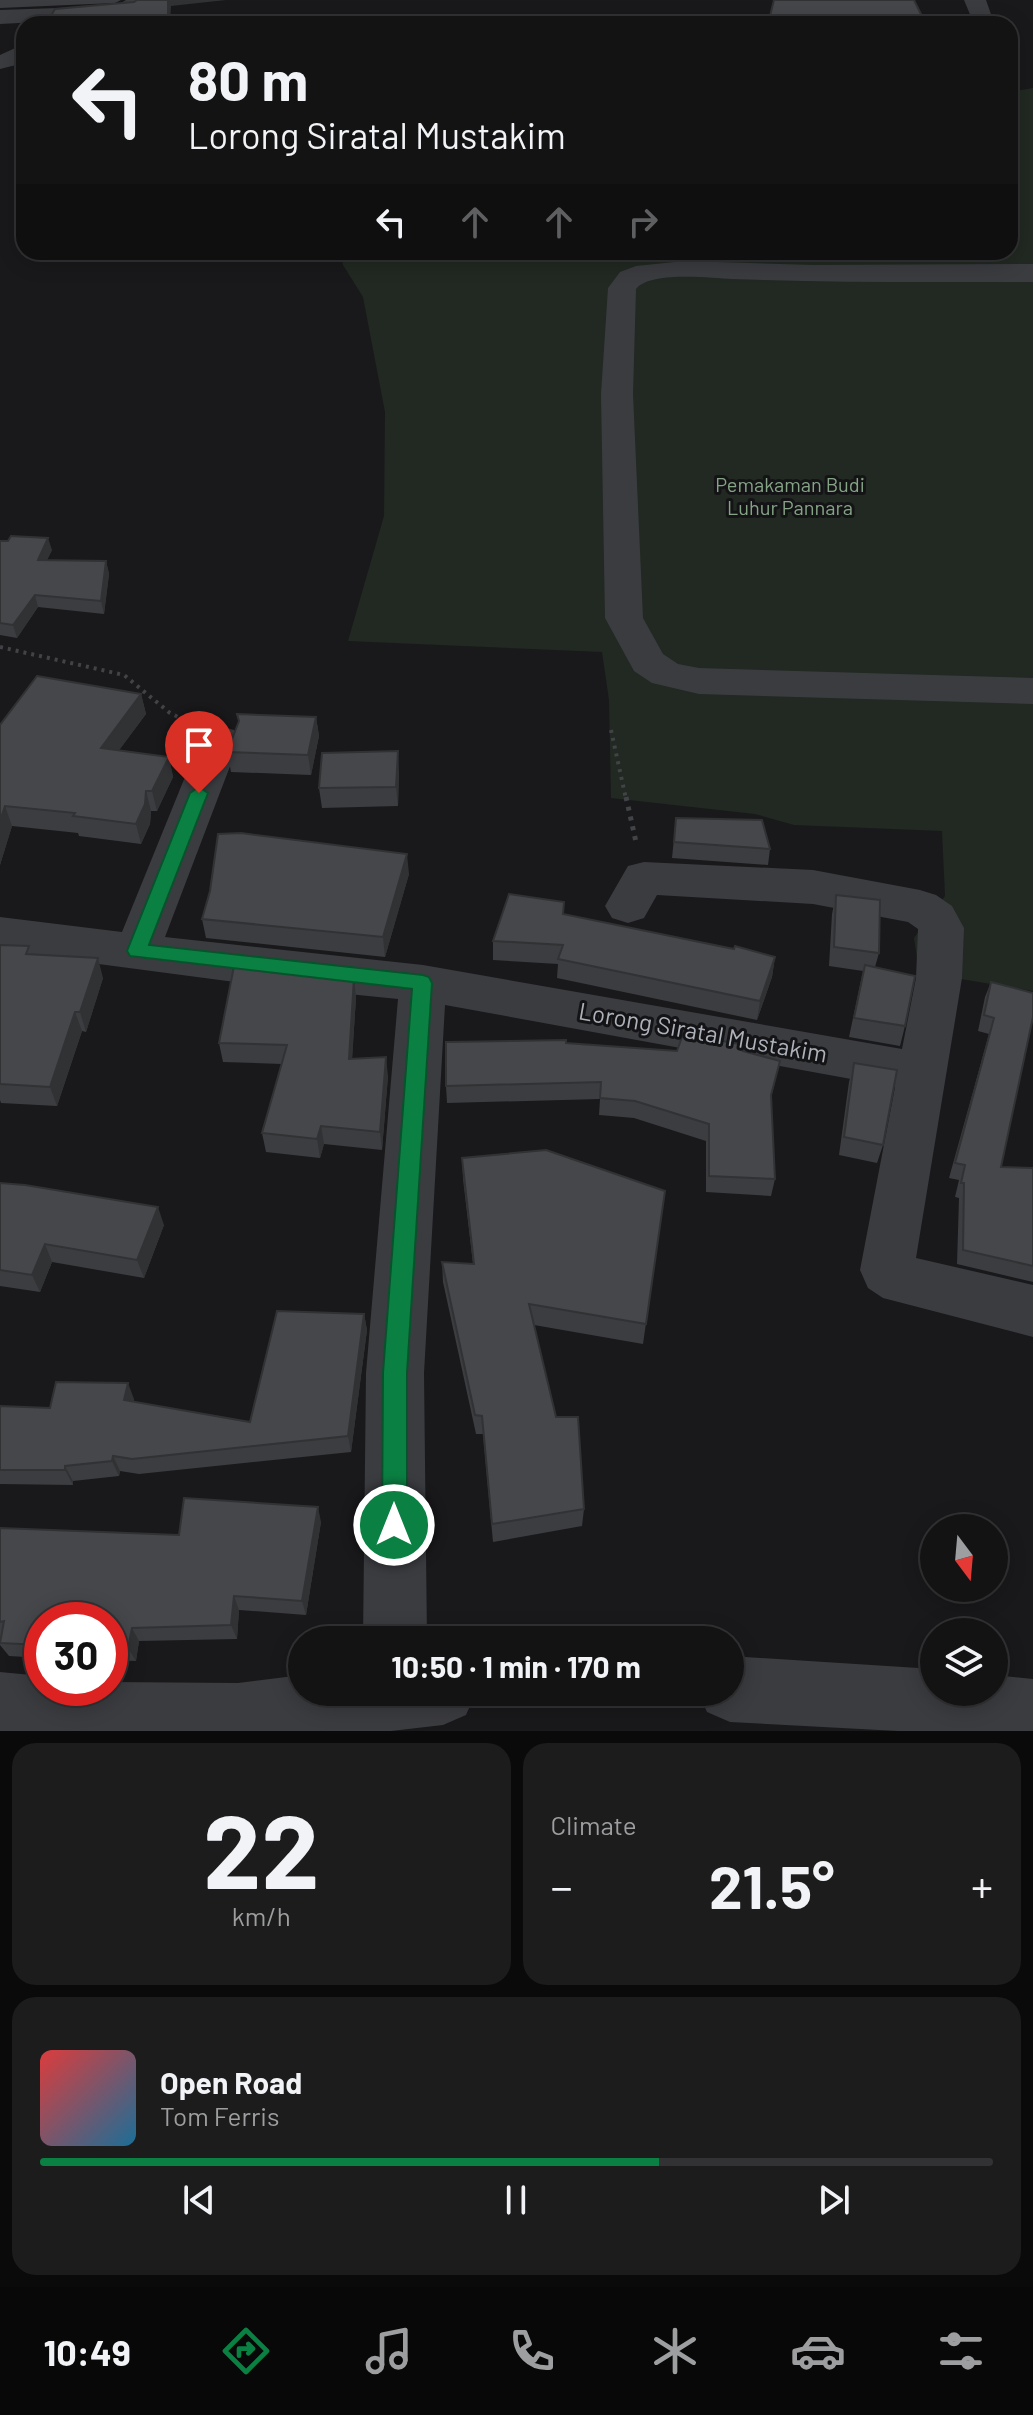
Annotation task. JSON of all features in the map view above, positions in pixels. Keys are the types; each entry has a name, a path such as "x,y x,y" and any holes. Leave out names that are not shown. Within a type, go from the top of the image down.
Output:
{"street":[{"path":"82,16 128,9 139,0"},
{"path":"1033,273 812,263 685,269 643,262 622,288 617,394 624,618 648,662 666,674 699,681 1033,691"},
{"path":"137,951 220,740"},
{"path":"636,892 813,887 920,907 936,918 941,928 939,978 887,1270 902,1280 1033,1311"},
{"name":"Lorong Siratal Mustakim","path":"0,934 423,983 886,1065 920,1074"},
{"path":"405,1626 395,1373 423,983"},
{"path":"744,1690 888,1697 1033,1712"},
{"path":"0,1705 134,1718 238,1716 288,1705"}],"path":[{"path":"0,647 124,675 170,713 220,740"},
{"path":"611,730 636,892"}],"green space":[{"name":"Pemakaman Budi Luhur Pannara","path":"1033,88 1033,991 919,972 914,938 945,896 942,831 794,825 755,814 611,798 609,700 602,652 348,641 384,516 385,412 363,297 342,260 1018,260 1018,91"}],"building":[{"path":"168,0 168,16 51,16 55,9"},
{"path":"774,0 914,0 922,16 770,16"},
{"path":"11,536 48,538 38,560 106,561 101,601 35,595 13,625 0,623 0,541 8,541"},
{"path":"37,676 141,694 101,748 169,757 152,791 146,791 145,804 136,824 73,816 75,813 5,806 0,821 0,725"},
{"path":"237,714 316,717 308,755 227,752 239,721"},
{"path":"398,751 396,787 319,788 322,753"},
{"path":"676,818 762,820 770,849 674,842"},
{"path":"241,833 407,854 383,937 202,919 210,891 218,834"},
{"path":"509,894 564,902 563,914 734,949 735,946 775,957 760,1001 558,959 563,945 493,941"},
{"path":"836,895 880,900 879,953 834,947"},
{"path":"0,945 29,946 26,954 98,958 80,1012 75,1012 50,1087 0,1084"},
{"path":"865,965 915,976 905,1026 854,1018"},
{"path":"234,966 354,978 349,1059 386,1057 380,1132 321,1126 317,1139 262,1133 287,1045 219,1043"},
{"path":"991,982 1033,993 1033,1017 1001,1167 1033,1168 1033,1266 963,1250 964,1183 961,1183 965,1165 955,1163 994,1018 984,1015"},
{"path":"683,1034 745,1045 743,1051 780,1061 771,1095 775,1179 709,1176 709,1124 635,1101 600,1098 601,1082 446,1086 446,1042 566,1040 566,1043 677,1051"},
{"path":"854,1063 897,1070 883,1145 844,1137"},
{"path":"546,1150 665,1191 646,1324 529,1304 556,1417 578,1417 584,1509 492,1524 482,1416 475,1415 442,1262 474,1264 462,1158"},
{"path":"0,1183 158,1207 137,1260 45,1244 32,1275 0,1270"},
{"path":"277,1311 364,1314 348,1436 132,1459 113,1456 112,1461 65,1466 65,1470 0,1470 0,1406 50,1408 56,1382 128,1383 124,1400 250,1422"},
{"path":"184,1498 318,1507 302,1601 234,1596 231,1625 132,1628 128,1648 128,1602 24,1602 24,1644 0,1643 4,1621 0,1622 0,1528 179,1535"}],"route":[{"path":"199,793 137,951 423,983 395,1373 394,1525"}]}
